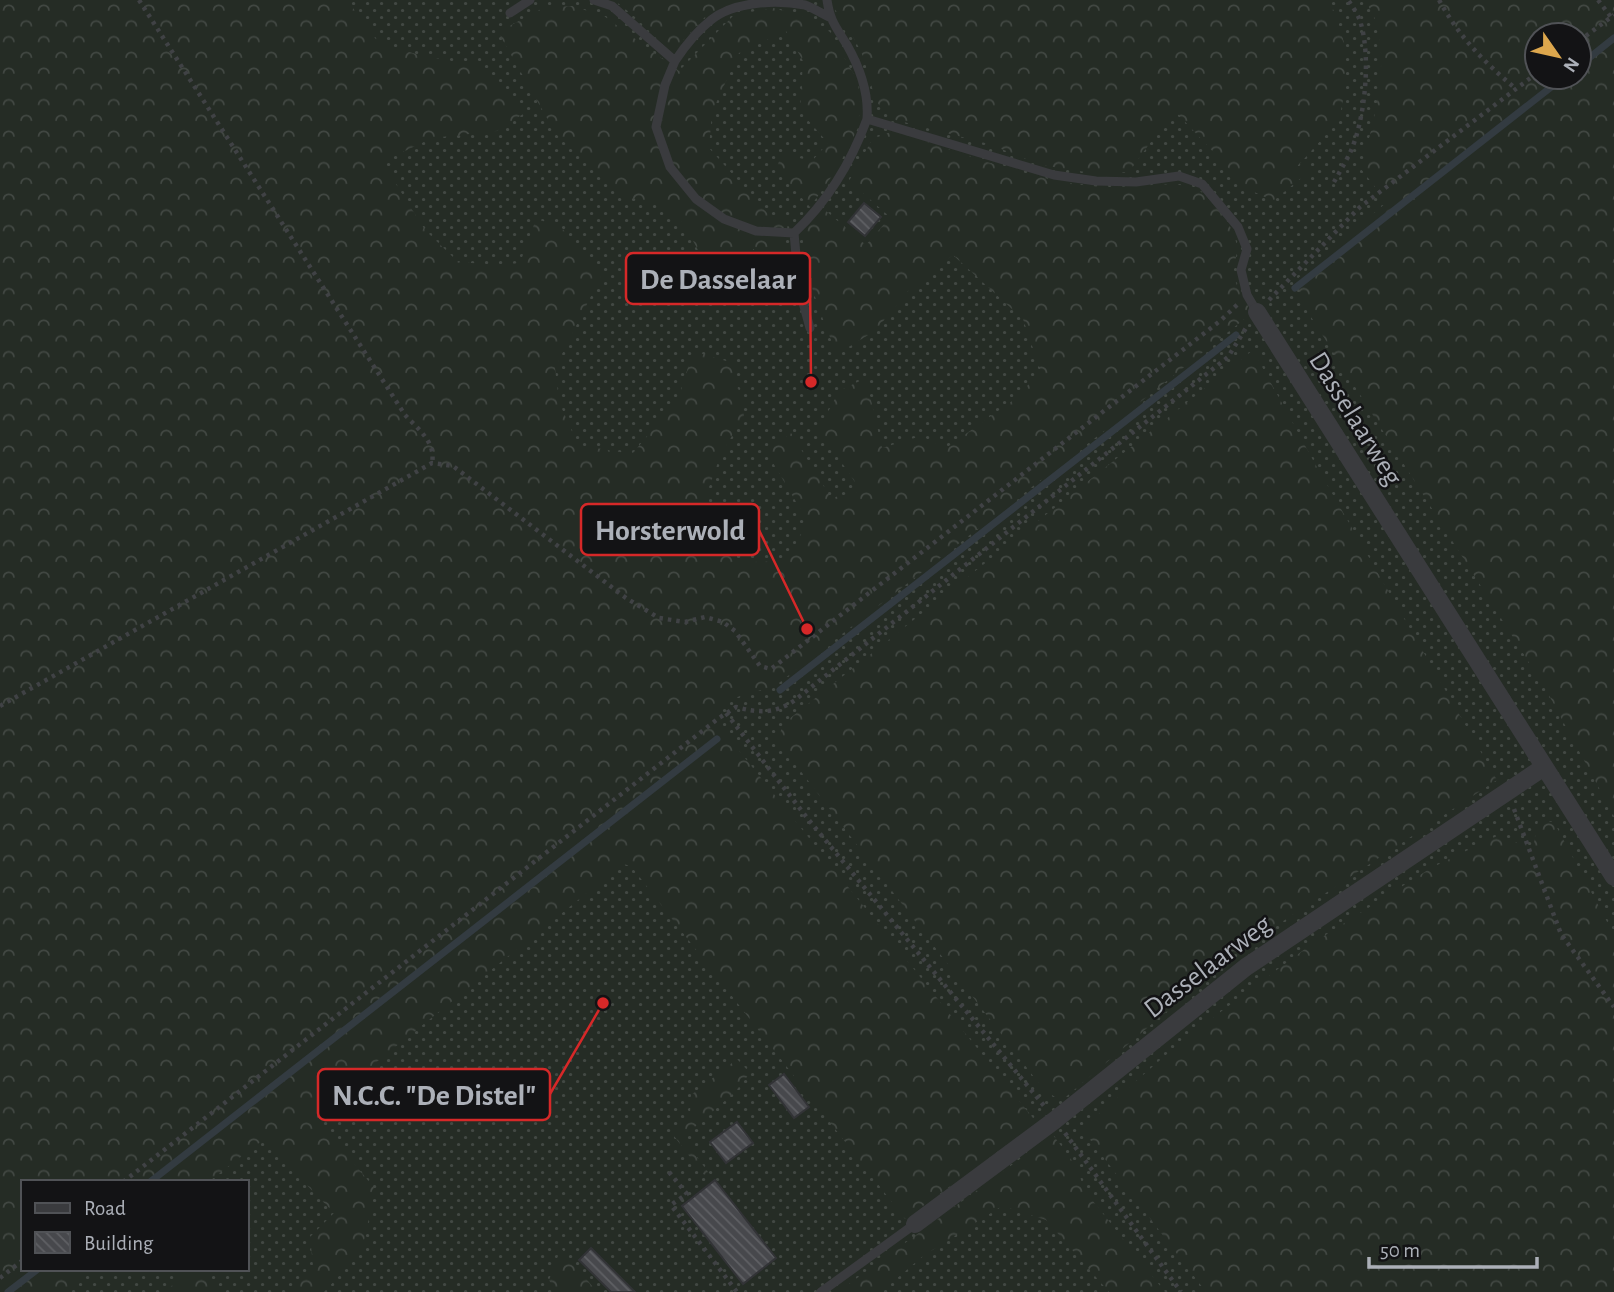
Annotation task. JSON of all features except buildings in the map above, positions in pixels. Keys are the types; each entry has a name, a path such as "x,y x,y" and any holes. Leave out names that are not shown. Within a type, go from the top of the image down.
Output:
{"street":[{"name":"Dasselaarweg","path":"1257,312 1614,877"},
{"name":"Dasselaarweg","path":"915,1224 1055,1120 1246,967 1544,767"}],"lane":[{"path":"509,13 530,0"},
{"path":"594,0 612,6 675,61"},
{"path":"827,0 829,17 849,49 862,78 869,101 867,119 833,189 816,213 794,233 756,231 724,219 696,199 670,167 656,127 665,85 675,61 687,44 712,19 734,4 778,1 805,5 829,17"},
{"path":"867,119 1054,175 1096,181 1136,182 1179,176 1202,184 1238,227 1247,250 1241,270 1247,295 1257,312"},
{"path":"794,233 799,288 810,328"},
{"path":"821,1292 915,1224"}],"path":[{"path":"139,0 405,415 430,442 434,453 432,463"},
{"path":"1334,182 1350,153 1359,127 1363,101 1364,43 1361,22 1348,0"},
{"path":"1439,0 1454,27 1483,61 1516,89"},
{"path":"1593,30 1612,16 1598,0"},
{"path":"127,1180 726,713 736,707 752,711 782,709 795,699 1228,357 1257,312 1360,206 1523,84"},
{"path":"0,706 432,463 453,467 582,567 659,618 685,622 705,617 723,622 735,631 760,666 771,669 1220,321 1247,295"},
{"path":"726,713 808,820 1055,1120 1181,1292"},
{"path":"1507,792 1561,933 1614,1007"},
{"path":"669,1172 687,1194 671,1205 737,1292"},
{"path":"0,1278 21,1262"}],"green space":[{"path":"0,0 1614,0 1614,1292 0,1292"},
{"path":"0,0 347,0 378,42 419,55 479,66 523,114 497,131 432,138 382,162 425,230 458,262 499,265 520,263 536,219 560,226 602,274 555,368 559,402 578,445 632,454 678,400 693,351 733,363 744,416 721,454 708,490 710,551 753,562 786,561 808,522 766,451 791,433 831,498 861,491 819,429 839,391 866,378 882,448 921,436 946,448 1012,401 1041,372 1023,319 953,255 909,290 875,331 837,354 809,276 803,245 804,234 826,211 866,245 890,217 849,181 873,138 888,133 903,134 1003,167 1079,184 1105,187 1182,185 1200,191 1212,202 1224,216 1236,240 1235,280 1252,313 775,686 719,705 721,728 1037,1123 905,1219 631,866 623,864 313,1113 375,1189 362,1251 324,1292 291,1292 313,1265 310,1237 334,1213 263,1140 211,1180 21,1180 21,1271 90,1271 63,1292 0,1292"},
{"path":"614,0 760,0 740,3 705,17 675,49"},
{"path":"835,0 1326,0 1335,12 1345,46 1346,85 1339,120 1295,169 1311,170 1273,201 1248,189 1174,110 1129,172 1098,174 1041,165 989,144 896,120 887,114 880,107 872,90 857,44 834,8"},
{"path":"1365,0 1614,0 1614,816 1545,688 1306,309 1296,280 1387,202 1361,169 1380,79 1380,43 1373,15"},
{"path":"572,6 604,16 679,71 734,15 773,8 806,17 830,32 858,82 858,128 837,169 810,207 776,169 782,154 812,161 828,143 800,111 803,61 786,31 739,53 712,112 709,148 769,215 789,217 785,241 788,252 753,249 756,291 733,304 729,261 699,252 684,224 660,206 618,194 556,134 498,32 543,8"},
{"path":"1253,350 1314,462 1497,780 1238,951 1061,1101 1043,1089 777,740 784,723"},
{"path":"1538,821 1554,822 1614,935 1614,1292 1206,1292 1085,1133 1086,1125 1183,1040 1313,943 1431,868 1497,836 1533,848"},
{"path":"737,1059 750,1073 735,1092 682,1138 712,1177 703,1174 674,1136 690,1113 691,1095"},
{"path":"1053,1135 1076,1166 1085,1191 1165,1292 1109,1292 1046,1220 1002,1206 923,1256 881,1292 838,1292"},
{"path":"561,1248 597,1292 556,1292 549,1280"},
{"path":"185,1271 206,1271 218,1292 166,1292"}],"waterway":[{"path":"1593,55 1614,38"},
{"path":"1295,288 1546,91"},
{"path":"780,690 1236,335"},
{"path":"153,1180 717,739"},
{"path":"8,1292 35,1271"}],"place":[{"name":"De Dasselaar","path":"811,382"},
{"name":"Horsterwold","path":"807,629"},
{"name":"N.C.C. \"De Distel\"","path":"603,1003"}]}
